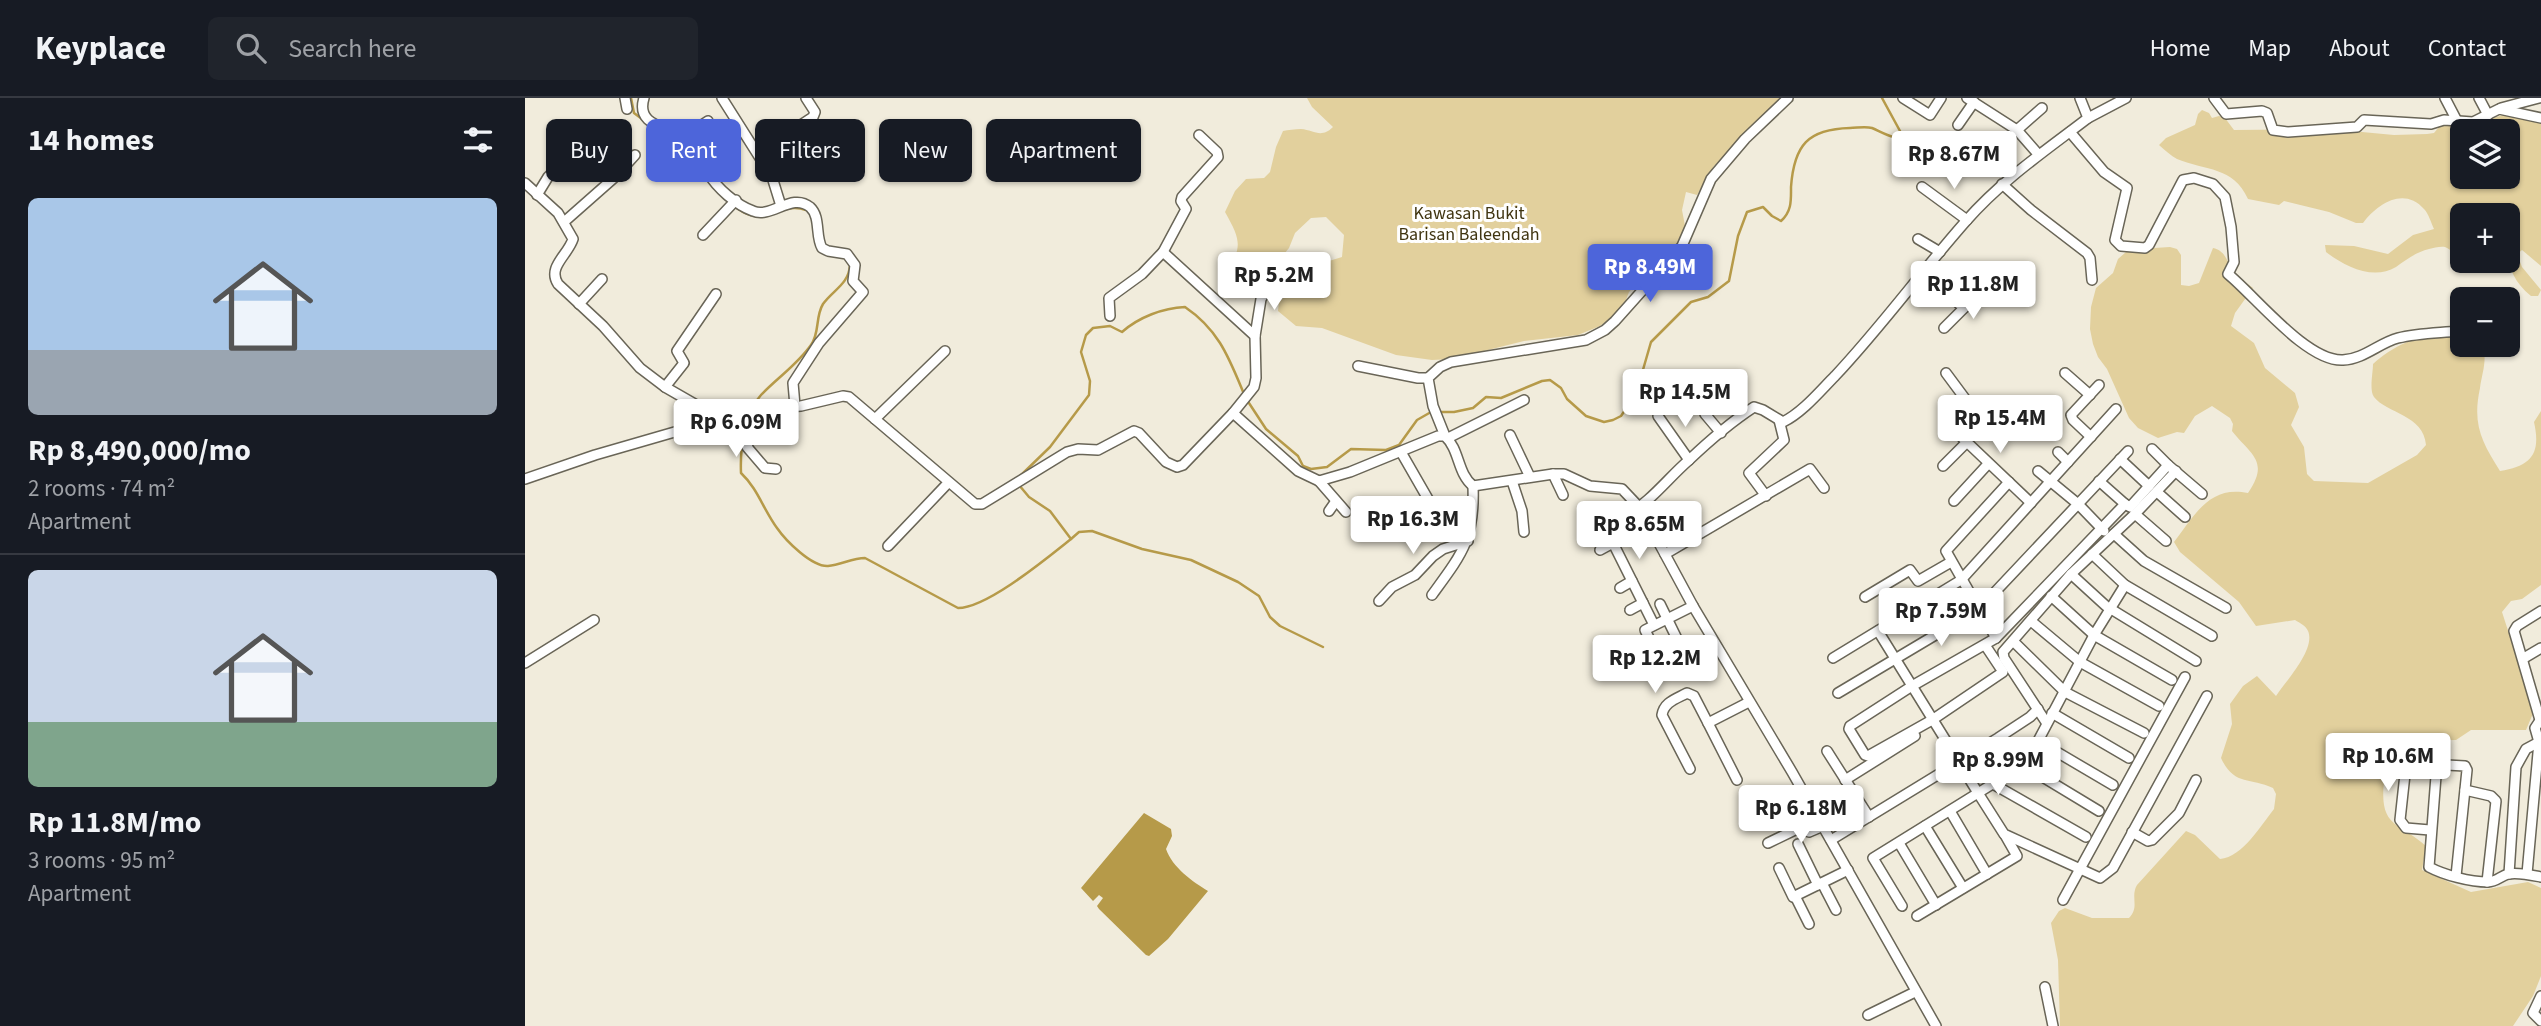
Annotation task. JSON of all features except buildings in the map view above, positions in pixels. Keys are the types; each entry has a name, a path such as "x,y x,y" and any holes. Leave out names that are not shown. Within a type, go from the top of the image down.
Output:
{"street":[{"path":"625,98 627,108"},
{"path":"644,98 642,111 647,119"},
{"path":"722,98 755,148"},
{"path":"806,98 814,110 810,119"},
{"path":"1358,366 1428,378 1440,367 1451,362 1586,340 1605,330 1682,246 1717,171 1788,98"},
{"path":"1903,98 1930,115 1941,98"},
{"path":"2080,98 2088,118"},
{"path":"1626,515 1640,508 1739,415 1753,407 1783,422 1789,419 1816,396 1872,337 1967,220 2002,184 2088,118 2126,98"},
{"path":"2214,98 2226,114 2251,111 2267,113 2277,132 2357,127 2364,120 2431,124 2450,120"},
{"path":"2445,98 2456,119"},
{"path":"2479,98 2488,115"},
{"path":"2479,119 2499,109 2539,98"},
{"path":"1958,125 1971,100 2017,130 2038,154"},
{"path":"2017,130 2042,108"},
{"path":"2499,109 2541,118"},
{"path":"2070,132 2104,172 2127,188 2115,240 2120,246 2145,248 2149,245 2183,180 2195,178 2218,187 2225,197 2231,227 2234,262 2228,274 2250,292 2277,323 2326,358 2352,359 2397,338 2450,332"},
{"path":"1110,316 1109,298 1142,274 1163,253 1186,209 1182,198 1218,157 1217,152 1199,135"},
{"path":"564,222 615,177 635,155"},
{"path":"546,178 529,190 564,222 573,239 555,268 554,278 603,326 640,368 665,387 705,411 751,416 776,408 843,396 855,400 968,500 979,505 1067,452 1078,449 1098,450 1134,431 1166,462 1177,467 1183,465 1246,399 1256,377 1255,336 1262,299 1274,279"},
{"path":"715,182 733,203 754,212 761,213 793,203 803,203 810,207 815,214 823,248 847,254 855,265 853,281 863,292 818,343 793,383 795,406"},
{"path":"774,182 781,206"},
{"path":"2002,184 2087,253 2092,280"},
{"path":"1922,187 1967,220"},
{"path":"703,235 733,203"},
{"path":"1918,239 1940,252"},
{"path":"1163,253 1255,336"},
{"path":"1923,274 1964,309"},
{"path":"579,304 602,279"},
{"path":"1944,328 1980,292"},
{"path":"665,387 684,363 677,351 716,293"},
{"path":"875,419 945,351"},
{"path":"1946,373 1969,404 1951,427 2031,503"},
{"path":"2066,373 2089,395"},
{"path":"1428,378 1435,410 1447,437 1456,449 1465,478 1473,486 1472,525 1468,541 1461,555 1431,595"},
{"path":"2091,437 2071,417 2099,385"},
{"path":"1319,481 1350,472 1432,437 1447,437 1524,400"},
{"path":"1833,658 1961,580 2116,409"},
{"path":"525,479 685,429 705,411"},
{"path":"1233,413 1298,471 1319,481 1346,513"},
{"path":"1706,414 1721,433"},
{"path":"751,416 748,449 767,469 776,469"},
{"path":"1657,416 1689,460"},
{"path":"1766,496 1749,473 1784,440 1779,420"},
{"path":"1510,436 1530,477"},
{"path":"1943,466 1966,443"},
{"path":"2152,449 2202,494"},
{"path":"1838,693 1979,608 2127,451"},
{"path":"1401,452 1427,499 1437,509"},
{"path":"2058,452 2068,462"},
{"path":"2120,459 2185,517"},
{"path":"1954,501 1987,464"},
{"path":"2129,758 2049,718 2038,709 2004,658 2003,652 2071,574 2135,514 2172,468"},
{"path":"1665,554 1810,469 1824,488"},
{"path":"2038,471 2078,504 2102,529 2144,561 2226,608"},
{"path":"1553,474 1563,495"},
{"path":"1473,486 1564,474 1590,486 1622,489 1640,508 1692,606 1848,870 1936,1026"},
{"path":"1512,481 1524,533"},
{"path":"2099,481 2130,507 2153,489"},
{"path":"1996,638 1946,551 2009,482"},
{"path":"888,546 948,483"},
{"path":"1329,511 1336,500"},
{"path":"2014,673 1868,756 1849,729 1912,686 1996,638 2125,504"},
{"path":"1596,509 1654,625"},
{"path":"2135,514 2166,541"},
{"path":"1652,532 1677,517"},
{"path":"1379,601 1392,587 1415,575 1443,549 1468,541"},
{"path":"1599,550 1613,543"},
{"path":"2092,554 2125,585 2212,636"},
{"path":"1865,597 1910,570 1917,581 1951,562"},
{"path":"2071,574 2110,609 2196,661"},
{"path":"1620,588 1632,581"},
{"path":"1902,906 1873,858 2022,765 2125,585"},
{"path":"2051,596 2094,635 2172,680"},
{"path":"1630,610 1643,604"},
{"path":"1660,604 1679,643"},
{"path":"1659,658 1645,630 1692,606"},
{"path":"2528,874 2539,742 2535,728 2541,719 2537,686 2515,629 2541,611"},
{"path":"525,663 594,620"},
{"path":"2031,621 2080,662 2159,706"},
{"path":"1878,631 2017,856 1917,916"},
{"path":"2013,641 2065,692 2144,733"},
{"path":"1628,658 1653,645"},
{"path":"1845,780 2003,672 1985,645"},
{"path":"2524,658 2541,648"},
{"path":"2063,901 2185,677"},
{"path":"1690,769 1662,715 1665,706 1687,693 1694,696 1737,780"},
{"path":"2004,834 2100,878 2104,876 2113,868 2207,696"},
{"path":"1707,723 1749,702"},
{"path":"1768,844 1799,828 1827,834 1867,815 1958,760 2027,713 2038,709"},
{"path":"2038,741 2113,785"},
{"path":"2509,874 2516,767 2526,749 2539,742"},
{"path":"1827,751 1867,815"},
{"path":"2430,830 2406,828 2400,820 2405,769 2410,763 2465,766 2467,770 2456,876"},
{"path":"2437,763 2429,867 2487,882 2509,874 2541,877"},
{"path":"2022,765 2099,811"},
{"path":"2132,832 2148,841 2152,840 2179,813 2196,780"},
{"path":"1993,784 2086,837"},
{"path":"2465,790 2491,796 2496,801 2487,882"},
{"path":"1950,811 1987,874"},
{"path":"1925,826 1963,888"},
{"path":"1899,843 1936,905"},
{"path":"1798,844 1836,910"},
{"path":"1779,868 1793,897 1848,870"},
{"path":"1795,895 1809,923"},
{"path":"2045,987 2053,1026"},
{"path":"1868,1015 1915,992"},
{"path":"2541,996 2533,1013 2541,1021"}],"green space":[{"name":"Kawasan Bukit Barisan Baleendah","path":"1307,98 1780,98 1714,166 1697,195 1686,192 1682,210 1686,231 1682,238 1629,292 1612,317 1600,326 1578,335 1524,341 1452,359 1432,360 1396,355 1322,328 1296,326 1278,311 1279,302 1293,289 1318,278 1329,261 1342,257 1344,235 1326,217 1311,218 1295,233 1289,248 1280,259 1234,281 1226,281 1238,245 1235,231 1225,212 1235,191 1246,179 1264,178 1270,172 1283,131 1301,129 1325,133 1333,127 1312,107"},
{"path":"2202,110 2212,118 2225,118 2234,130 2330,129 2394,135 2427,134 2434,133 2450,122 2450,189 2520,189 2520,119 2491,119 2517,110 2541,117 2541,266 2522,250 2520,252 2520,203 2450,203 2450,250 2445,247 2429,249 2411,256 2396,267 2378,273 2350,267 2326,252 2325,245 2354,246 2388,254 2413,235 2434,229 2427,213 2416,202 2400,198 2383,204 2363,223 2356,223 2329,212 2284,201 2279,205 2248,199 2242,188 2227,175 2177,159 2159,145 2166,138 2195,125"},
{"path":"2213,248 2221,252 2235,274 2253,288 2235,313 2231,326 2254,343 2265,368 2295,393 2299,407 2291,425 2304,447 2307,474 2314,481 2368,483 2417,455 2426,445 2419,427 2380,402 2374,397 2372,390 2373,364 2392,350 2414,340 2450,335 2450,357 2485,357 2478,401 2478,423 2488,451 2500,471 2520,466 2532,456 2536,442 2534,422 2541,411 2541,585 2522,599 2511,601 2502,612 2534,711 2526,730 2471,730 2456,740 2414,741 2400,749 2391,782 2384,782 2383,797 2388,816 2393,822 2426,846 2422,870 2471,892 2528,882 2541,888 2541,976 2533,996 2513,1026 2060,1026 2058,960 2051,923 2059,911 2065,908 2092,918 2129,918 2134,910 2137,885 2186,831 2195,835 2220,859 2244,847 2274,809 2276,794 2273,788 2237,777 2221,758 2232,724 2230,704 2243,686 2257,676 2276,696 2304,656 2309,638 2306,628 2295,620 2256,626 2239,602 2180,552 2174,542 2196,513 2213,498 2223,493 2248,493 2258,466 2251,453 2232,431 2230,418 2212,406 2195,416 2184,433 2177,432 2158,438 2138,428 2129,418 2093,344 2090,329 2091,307 2096,288 2113,273 2118,259 2126,252 2139,249 2177,249 2181,255 2181,285 2189,286 2199,283"},
{"path":"2520,262 2541,290 2538,296 2531,296 2513,273 2520,273"}],"shaded area":[{"path":"1144,813 1171,829 1172,836 1166,849 1169,856 1184,873 1208,891 1168,939 1149,956 1099,909 1097,906 1103,898 1099,895 1093,901 1081,888"}],"waterway":[{"path":"631,98 634,113 646,122"},
{"path":"1247,400 1266,429 1298,456 1303,466 1311,469 1327,467 1351,449 1386,450 1399,445 1417,420 1431,412 1454,412 1473,408 1486,397 1501,398 1542,381 1550,380 1561,388 1567,399 1586,416 1604,422 1613,420 1621,416 1636,394 1651,342 1691,302 1708,297 1729,281 1738,236 1747,212 1763,207 1781,221 1785,217 1790,205 1796,160 1806,142 1823,132 1864,127 1897,138 1900,131 1882,98"},
{"path":"737,208 756,216 788,209 806,210"},
{"path":"850,265 844,282 823,304 811,345 800,359 761,395 747,421 742,443 741,473 781,533 800,552 822,565 865,558 958,608 970,606 1016,581 1071,539 1050,511 1029,497 1019,485"},
{"path":"1017,479 1050,447 1089,395 1090,381 1081,352 1086,335 1093,328 1110,326 1122,332 1152,314 1185,307 1215,335 1244,394"},
{"path":"1071,539 1079,532 1092,531 1142,549 1191,560 1238,582 1259,596 1270,617 1280,626 1323,647"}]}
